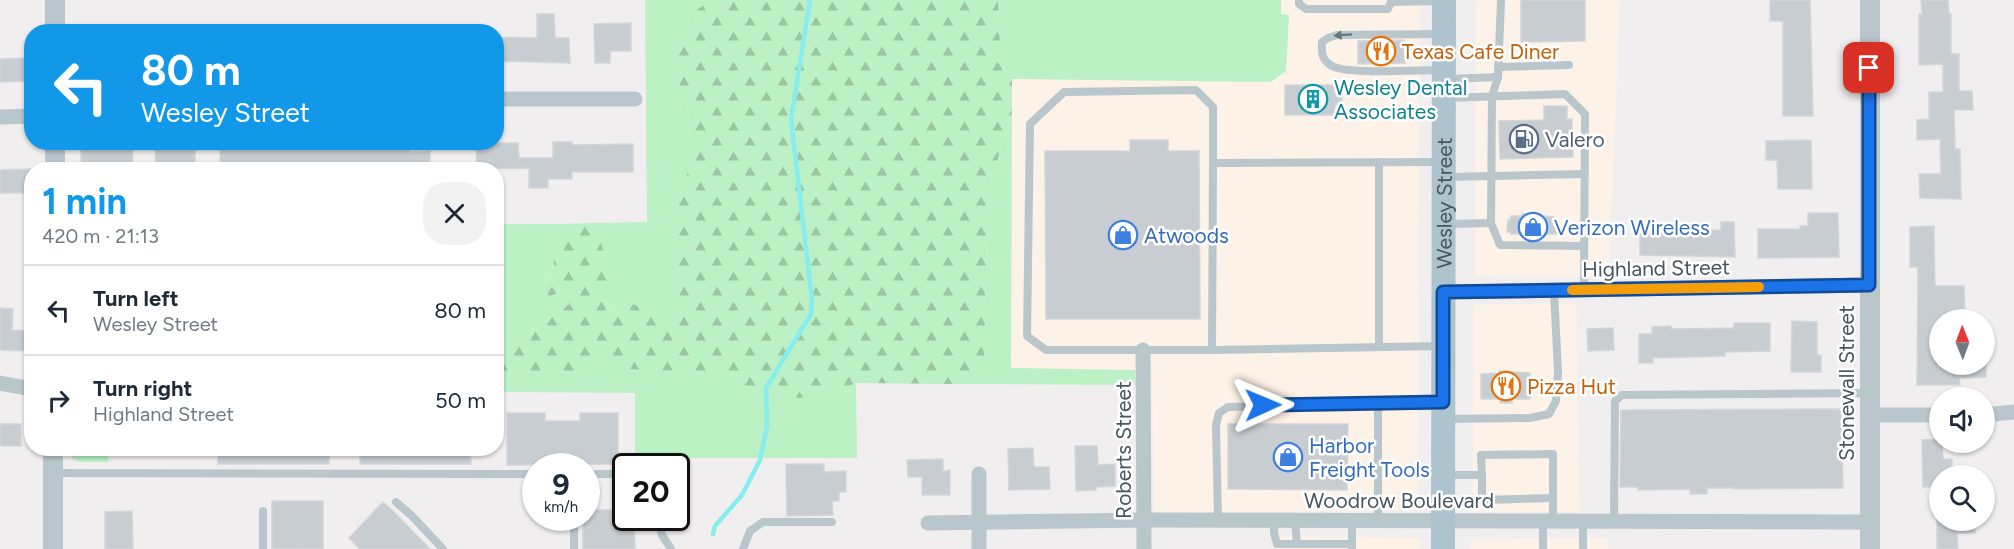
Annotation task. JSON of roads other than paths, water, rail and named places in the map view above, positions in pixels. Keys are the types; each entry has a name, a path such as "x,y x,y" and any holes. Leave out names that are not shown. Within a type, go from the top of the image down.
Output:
{"main road":[{"name":"Wesley Street","path":"1443,549 1444,1"}],"street":[{"path":"55,0 55,24"},
{"name":"Stonewall Street","path":"1870,0 1870,549"},
{"path":"504,99 635,99"},
{"path":"0,117 24,116"},
{"name":"Highland Street","path":"1443,292 1869,285"},
{"name":"Roberts Street","path":"1143,350 1144,549"},
{"path":"0,383 24,387"},
{"path":"1995,414 2014,412"},
{"path":"1871,415 1929,415"},
{"path":"53,456 53,549"},
{"path":"978,549 979,474"},
{"name":"Woodrow Boulevard","path":"928,523 1144,520 1870,522"}],"lane":[{"path":"1299,0 1299,4 1306,9 1388,9 1391,1 1444,1"},
{"path":"1332,0 1333,9"},
{"path":"1501,0 1498,77 1492,96 1491,223 1500,244 1584,246"},
{"path":"1444,34 1337,35 1322,42 1321,51 1323,58 1332,66 1444,82 1492,96 1565,94 1585,114 1584,290"},
{"path":"1498,67 1569,65"},
{"path":"1444,82 1498,77"},
{"path":"1212,350 1213,107 1196,90 1064,92 1030,124 1027,336 1046,350 1212,350 1443,346"},
{"path":"1213,163 1379,162 1491,176 1584,174"},
{"path":"1379,162 1379,347"},
{"path":"1443,224 1491,223"},
{"path":"1218,521 1216,425 1219,413 1228,407 1378,403 1530,418 1549,414 1556,401 1558,372 1554,291"},
{"path":"1614,522 1616,401 1622,395 1870,393"},
{"path":"1378,403 1378,521"},
{"path":"1543,549 1553,498 1553,454 1481,455 1482,500 1553,498"},
{"path":"53,473 522,474"},
{"path":"1443,475 1482,475"},
{"path":"396,502 443,549"},
{"path":"263,511 263,549"},
{"path":"1274,521 1277,544 1286,546 1297,544 1352,546 1352,521"},
{"path":"1295,521 1297,544"},
{"path":"743,549 750,531 763,522 832,522"},
{"path":"1583,549 1584,522"},
{"path":"574,531 574,549"},
{"path":"661,531 671,549"}],"waterway":[{"path":"713,534 715,526 742,495 760,460 767,426 766,388 811,314 812,300 791,120 810,0"}],"place":[{"name":"Texas Cafe Diner","path":"1381,51"},
{"name":"Wesley Dental Associates","path":"1313,99"},
{"name":"Valero","path":"1524,139"},
{"name":"Verizon Wireless","path":"1533,227"},
{"name":"Atwoods","path":"1123,235"},
{"name":"Pizza Hut","path":"1506,386"},
{"name":"Harbor Freight Tools","path":"1288,457"}]}
